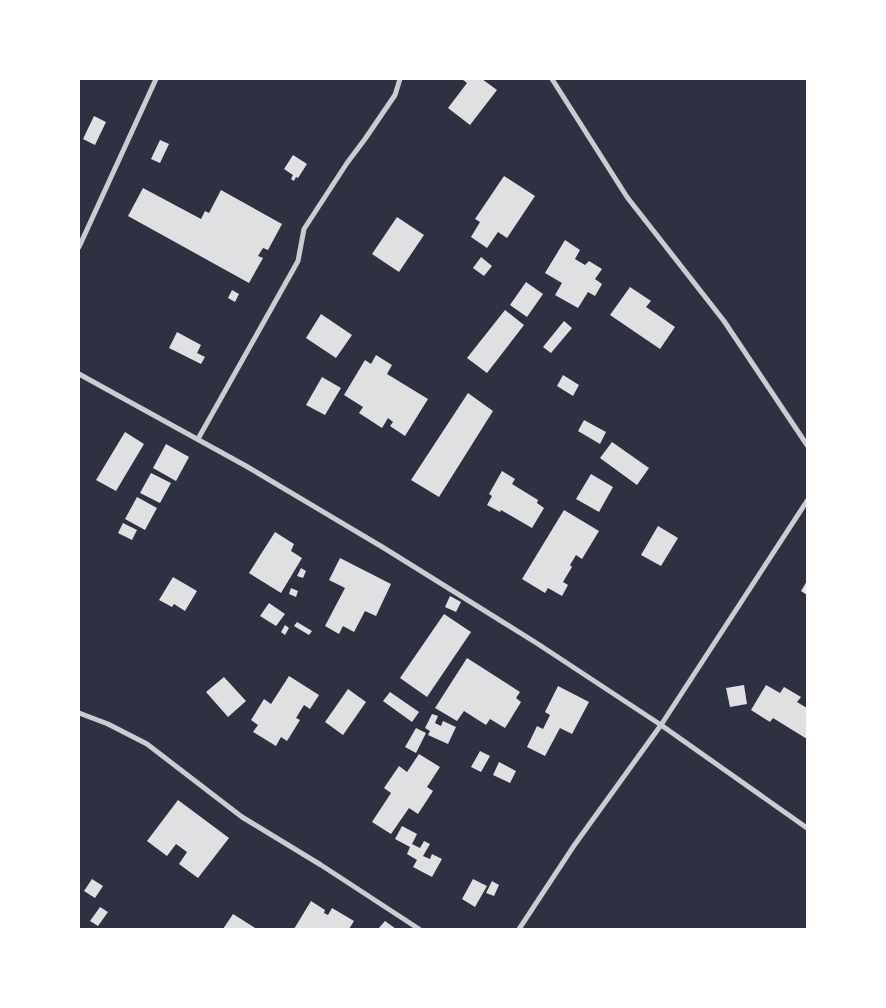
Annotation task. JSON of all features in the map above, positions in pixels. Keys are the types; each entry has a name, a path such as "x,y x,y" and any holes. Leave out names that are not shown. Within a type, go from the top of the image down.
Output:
{"street":[{"path":"79,247 156,79"},
{"path":"198,439 298,261 304,229 347,163 395,95 400,79"},
{"path":"552,79 627,197 724,321 807,445"},
{"path":"79,374 198,439 392,553 538,644 661,725 807,828"},
{"path":"519,929 573,847 661,725 807,501"},
{"path":"79,713 108,724 147,744 242,817 321,865 419,929"}],"building":[{"path":"462,79 482,79 497,90 470,125 448,108 467,83"},
{"path":"94,116 106,122 95,145 83,139"},
{"path":"160,140 169,144 160,163 151,159"},
{"path":"293,155 307,164 294,181 291,179 293,175 284,169"},
{"path":"504,176 535,196 507,238 498,232 487,248 471,237 480,222 475,219"},
{"path":"143,188 201,219 205,211 209,213 221,190 282,224 268,250 263,248 258,256 263,258 249,283 128,216"},
{"path":"397,217 424,235 399,272 372,254"},
{"path":"565,240 580,250 575,259 585,265 589,261 602,269 595,279 602,284 595,296 588,292 578,308 555,295 562,283 545,273"},
{"path":"481,257 492,266 484,276 473,268"},
{"path":"526,282 543,294 527,317 510,305"},
{"path":"630,287 651,301 646,307 675,327 660,349 610,315"},
{"path":"232,290 239,294 235,302 228,298"},
{"path":"505,310 524,325 487,373 467,358"},
{"path":"321,314 352,335 336,358 306,338"},
{"path":"564,321 572,328 551,353 543,347"},
{"path":"177,332 201,345 197,353 205,357 201,364 169,348"},
{"path":"376,355 392,365 387,374 428,399 405,436 390,426 393,422 388,418 382,428 359,413 363,407 344,395 365,360 371,364"},
{"path":"563,375 579,385 573,396 557,386"},
{"path":"322,377 341,388 325,415 306,405"},
{"path":"468,393 493,411 439,497 411,480"},
{"path":"584,420 606,432 600,444 578,431"},
{"path":"125,432 144,444 116,491 96,480"},
{"path":"612,442 649,468 637,485 600,458"},
{"path":"166,444 189,457 176,481 153,468"},
{"path":"502,471 515,479 512,484 538,500 537,503 544,508 532,528 501,510 500,512 487,505 492,496 489,494"},
{"path":"151,473 171,483 160,503 140,493"},
{"path":"591,474 613,487 599,512 576,499"},
{"path":"137,497 157,508 145,530 125,519"},
{"path":"564,510 599,531 582,559 576,555 570,565 572,567 563,582 568,585 562,596 548,588 545,593 522,579"},
{"path":"123,523 137,530 132,540 118,533"},
{"path":"658,526 678,538 661,566 641,555"},
{"path":"275,532 294,544 291,551 302,558 281,593 249,573"},
{"path":"340,558 391,584 376,616 365,611 354,632 343,626 339,634 325,626 345,588 329,580"},
{"path":"301,568 306,571 303,578 297,576"},
{"path":"173,577 197,591 185,611 174,604 172,607 159,600"},
{"path":"807,581 807,595 801,591"},
{"path":"291,588 298,591 296,597 289,594"},
{"path":"450,596 461,602 456,612 445,607"},
{"path":"269,603 285,614 276,626 260,616"},
{"path":"444,614 471,632 427,697 400,678"},
{"path":"297,622 312,631 309,635 294,626"},
{"path":"285,625 289,628 285,635 281,632"},
{"path":"467,658 520,692 516,698 521,702 505,728 490,719 486,725 464,711 457,721 435,708"},
{"path":"289,676 319,695 310,709 304,705 296,718 300,720 287,741 281,737 276,746 253,732 258,725 251,720 264,699 271,704"},
{"path":"224,677 246,701 228,717 206,692"},
{"path":"744,685 747,704 730,707 726,688"},
{"path":"766,685 780,693 784,687 801,697 797,702 807,708 807,739 773,718 770,722 751,710"},
{"path":"558,686 589,702 572,734 560,728 545,756 527,747 537,726 543,729 550,715 545,712"},
{"path":"348,689 366,702 343,735 325,722"},
{"path":"390,692 419,712 412,722 383,701"},
{"path":"432,714 438,716 435,723 441,726 443,721 456,727 448,744 428,735 430,731 425,728"},
{"path":"416,728 426,733 416,753 405,747"},
{"path":"480,751 490,756 481,772 471,767"},
{"path":"419,754 440,767 427,787 433,791 418,814 409,808 391,834 372,822 391,793 384,788 399,766 407,772"},
{"path":"499,762 516,771 510,783 493,775"},
{"path":"178,800 229,838 198,878 179,864 187,852 176,844 167,856 147,841"},
{"path":"402,826 417,834 412,844 420,848 424,841 430,844 423,856 430,859 432,854 442,859 432,877 413,867 417,860 407,854 410,847 395,839"},
{"path":"92,879 103,886 95,898 84,891"},
{"path":"473,879 487,886 475,907 462,899"},
{"path":"492,881 499,885 494,896 486,893"},
{"path":"311,901 325,910 324,913 328,915 332,908 354,921 349,929 294,929"},
{"path":"100,907 108,912 98,926 90,921"},
{"path":"233,914 257,929 223,929"},
{"path":"385,921 396,929 378,929"}]}
